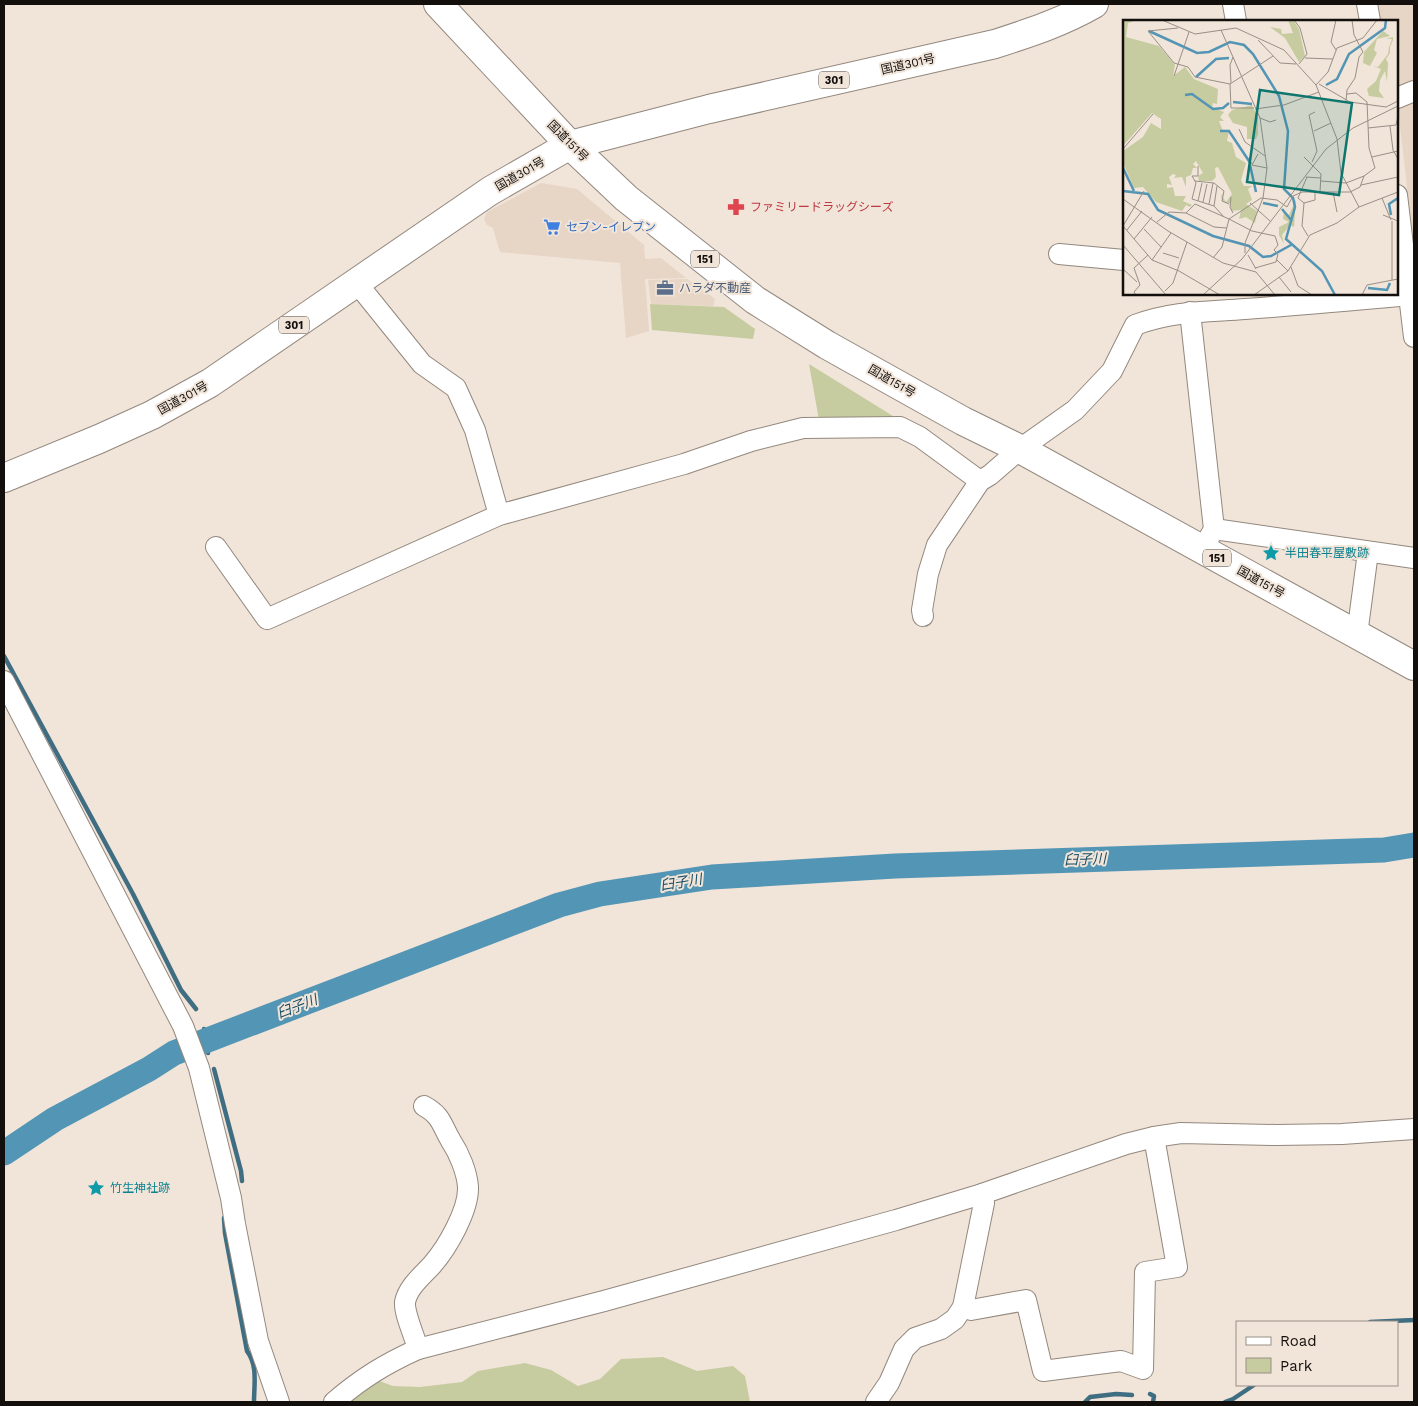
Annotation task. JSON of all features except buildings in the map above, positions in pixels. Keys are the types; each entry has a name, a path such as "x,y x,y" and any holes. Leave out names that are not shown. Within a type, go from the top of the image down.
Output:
{"highway":[{"name":"国道151号","path":"438,4 570,145 626,198 755,300 827,345 954,416 1020,450 1208,539 1357,635 1414,666"},
{"name":"国道301号","path":"4,478 152,415 210,383 490,190 570,145 718,107 995,44 1037,31 1077,14 1094,4"}],"street":[{"path":"1233,4 1236,20"},
{"path":"1367,4 1370,20"},
{"path":"1398,98 1414,91"},
{"path":"1398,203 1414,337"},
{"path":"1059,254 1123,260"},
{"path":"356,282 422,364 456,388 475,430 499,514"},
{"path":"923,616 922,610 928,574 937,545 980,481 1075,410 1112,371 1135,325 1152,319 1242,302 1410,295"},
{"path":"1190,312 1208,539 1368,552 1414,558"},
{"path":"216,547 267,619 499,514 684,464 751,441 803,428 900,427 920,437 980,481"},
{"path":"1357,635 1368,552"},
{"path":"4,681 185,1031 197,1061 231,1198 258,1341 279,1402"},
{"path":"418,1349 405,1302 416,1282 444,1250 458,1223 468,1191 468,1185 457,1150 436,1113 424,1106"},
{"path":"334,1402 359,1381 390,1361 418,1349 747,1263 887,1223 982,1194 1126,1144 1181,1133 1342,1134 1414,1129"},
{"path":"963,1306 971,1310 1026,1300 1042,1371 1121,1361 1143,1369 1145,1272 1177,1267 1154,1137"},
{"path":"876,1402 889,1383 904,1348 915,1338 941,1329 955,1319 963,1306 984,1203 982,1194"}],"shaded area":[{"path":"1376,4 1414,4 1414,84 1398,91 1398,20 1379,20"},
{"path":"1414,100 1414,249 1398,108"},
{"path":"541,183 577,189 644,245 645,259 661,258 686,278 645,279 649,331 626,338 620,263 500,252 493,228 487,225 484,219 487,212"},
{"path":"687,279 715,299 713,306 651,304 648,280"},
{"path":"1250,295 1334,295 1258,302"}],"green space":[{"path":"650,304 724,307 755,329 753,339 652,330"},
{"path":"809,364 901,421 819,420"},
{"path":"663,1357 697,1371 733,1366 745,1376 750,1402 342,1402 371,1378 393,1386 420,1387 462,1382 478,1371 525,1363 551,1370 578,1386 600,1379 621,1359"}],"waterway":[{"path":"4,656 133,894 181,990 196,1009"},
{"name":"臼子川","path":"4,1153 55,1119 149,1069 174,1053 559,905 600,894 712,877 895,866 1384,850 1414,845"},
{"name":"臼子川","path":"204,1029 208,1053"},
{"path":"214,1069 242,1181"},
{"path":"224,1218 225,1233 247,1351 253,1362 254,1402"},
{"path":"1392,1321 1414,1320"},
{"path":"1225,1402 1252,1386"},
{"path":"1085,1402 1090,1397 1116,1394 1132,1395"},
{"path":"1150,1394 1154,1396 1153,1402"}],"place":[{"name":"ファミリードラッグシーズ","path":"736,207"},
{"name":"セブン-イレブン","path":"552,227"},
{"name":"ハラダ不動産","path":"665,288"},
{"name":"半田春平屋敷跡","path":"1271,553"},
{"name":"竹生神社跡","path":"96,1188"}]}
